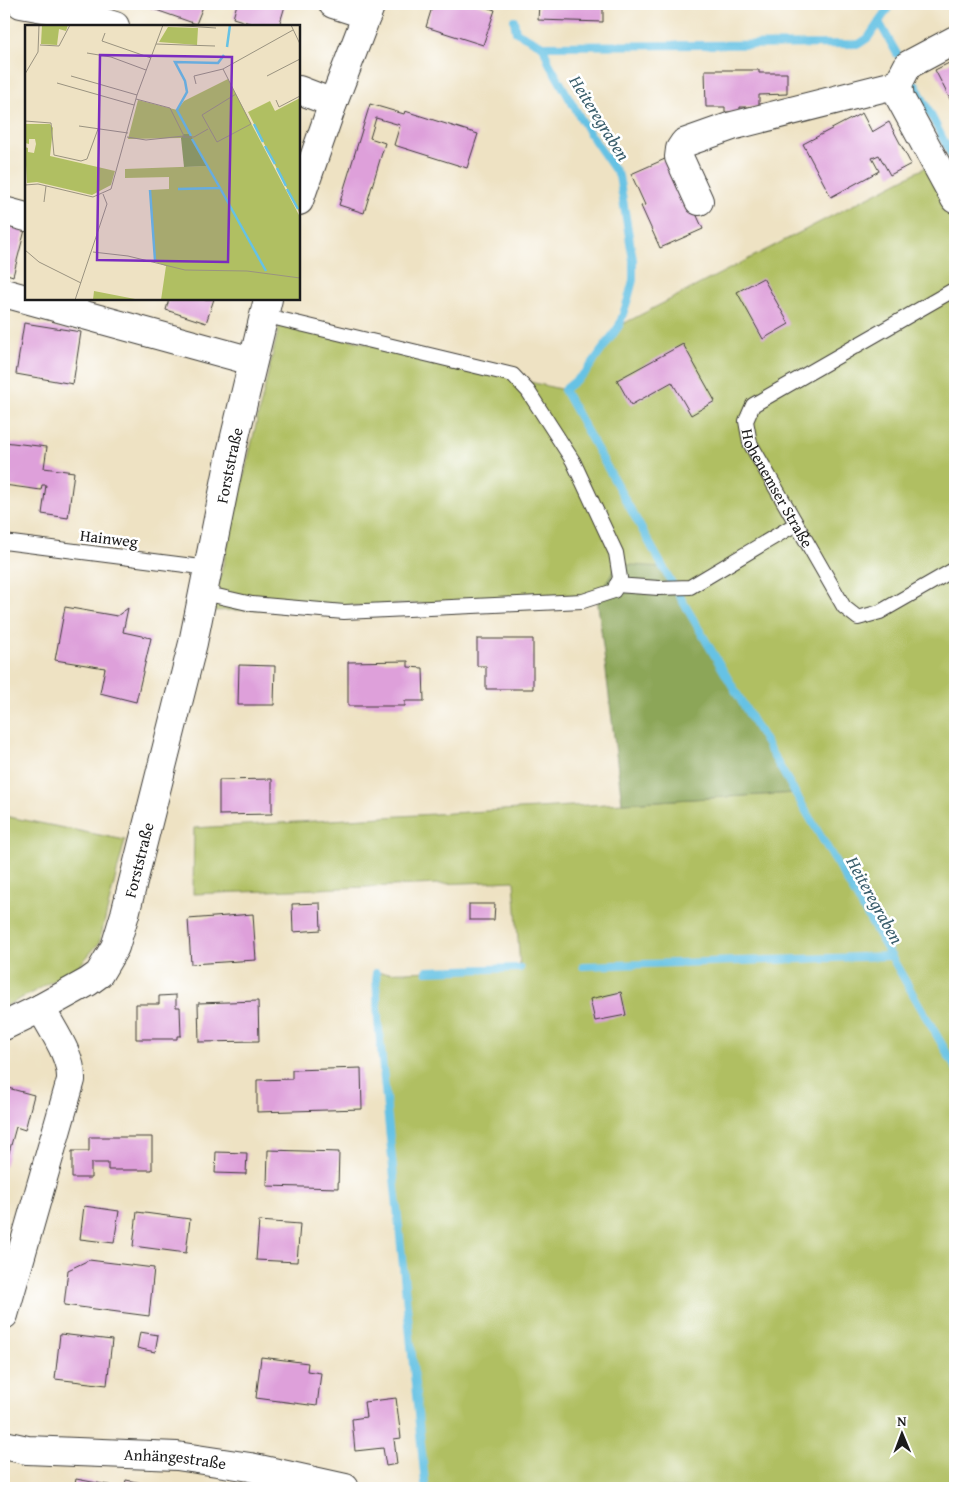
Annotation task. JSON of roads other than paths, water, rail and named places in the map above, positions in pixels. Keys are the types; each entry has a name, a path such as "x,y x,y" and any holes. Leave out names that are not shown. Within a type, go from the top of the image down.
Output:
{"street":[{"path":"21,4 76,14 112,25"},
{"path":"300,198 333,103 369,9 333,4"},
{"path":"955,40 908,65 898,84 900,98 955,199"},
{"path":"699,201 679,157 680,149 684,143 732,126 898,84"},
{"path":"300,90 333,103"},
{"path":"4,211 25,216"},
{"path":"4,293 25,299"},
{"path":"30,300 252,361"},
{"name":"Forststraße","path":"4,1026 88,982 98,974 115,947 181,692 232,449 266,307"},
{"path":"4,1315 71,1080 71,1069 66,1056 40,1008"},
{"name":"Anhängestraße","path":"4,1445 27,1450 177,1456 250,1467 345,1488"}],"lane":[{"name":"Hohenemser Straße","path":"955,289 753,405 746,421 750,443 796,524 844,607 858,618 880,612 955,568"},
{"path":"266,307 513,374 528,391 572,461 616,552 620,578 616,586 690,587 796,524"},
{"name":"Hainweg","path":"4,542 206,580 252,604 344,612 582,601 614,591 616,586"}],"waterway":[{"name":"Heiteregraben","path":"673,585 564,390 586,372 619,326 633,280 633,260 619,176 588,131 549,63 543,46 859,44 868,38 891,4"},
{"path":"514,20 516,32 543,46"},
{"path":"879,22 897,54"},
{"path":"916,85 955,163"},
{"name":"Heiteregraben","path":"583,966 891,956 679,595"},
{"path":"891,956 955,1067"},
{"path":"427,971 520,968"},
{"path":"376,973 378,1020 425,1483"}]}
